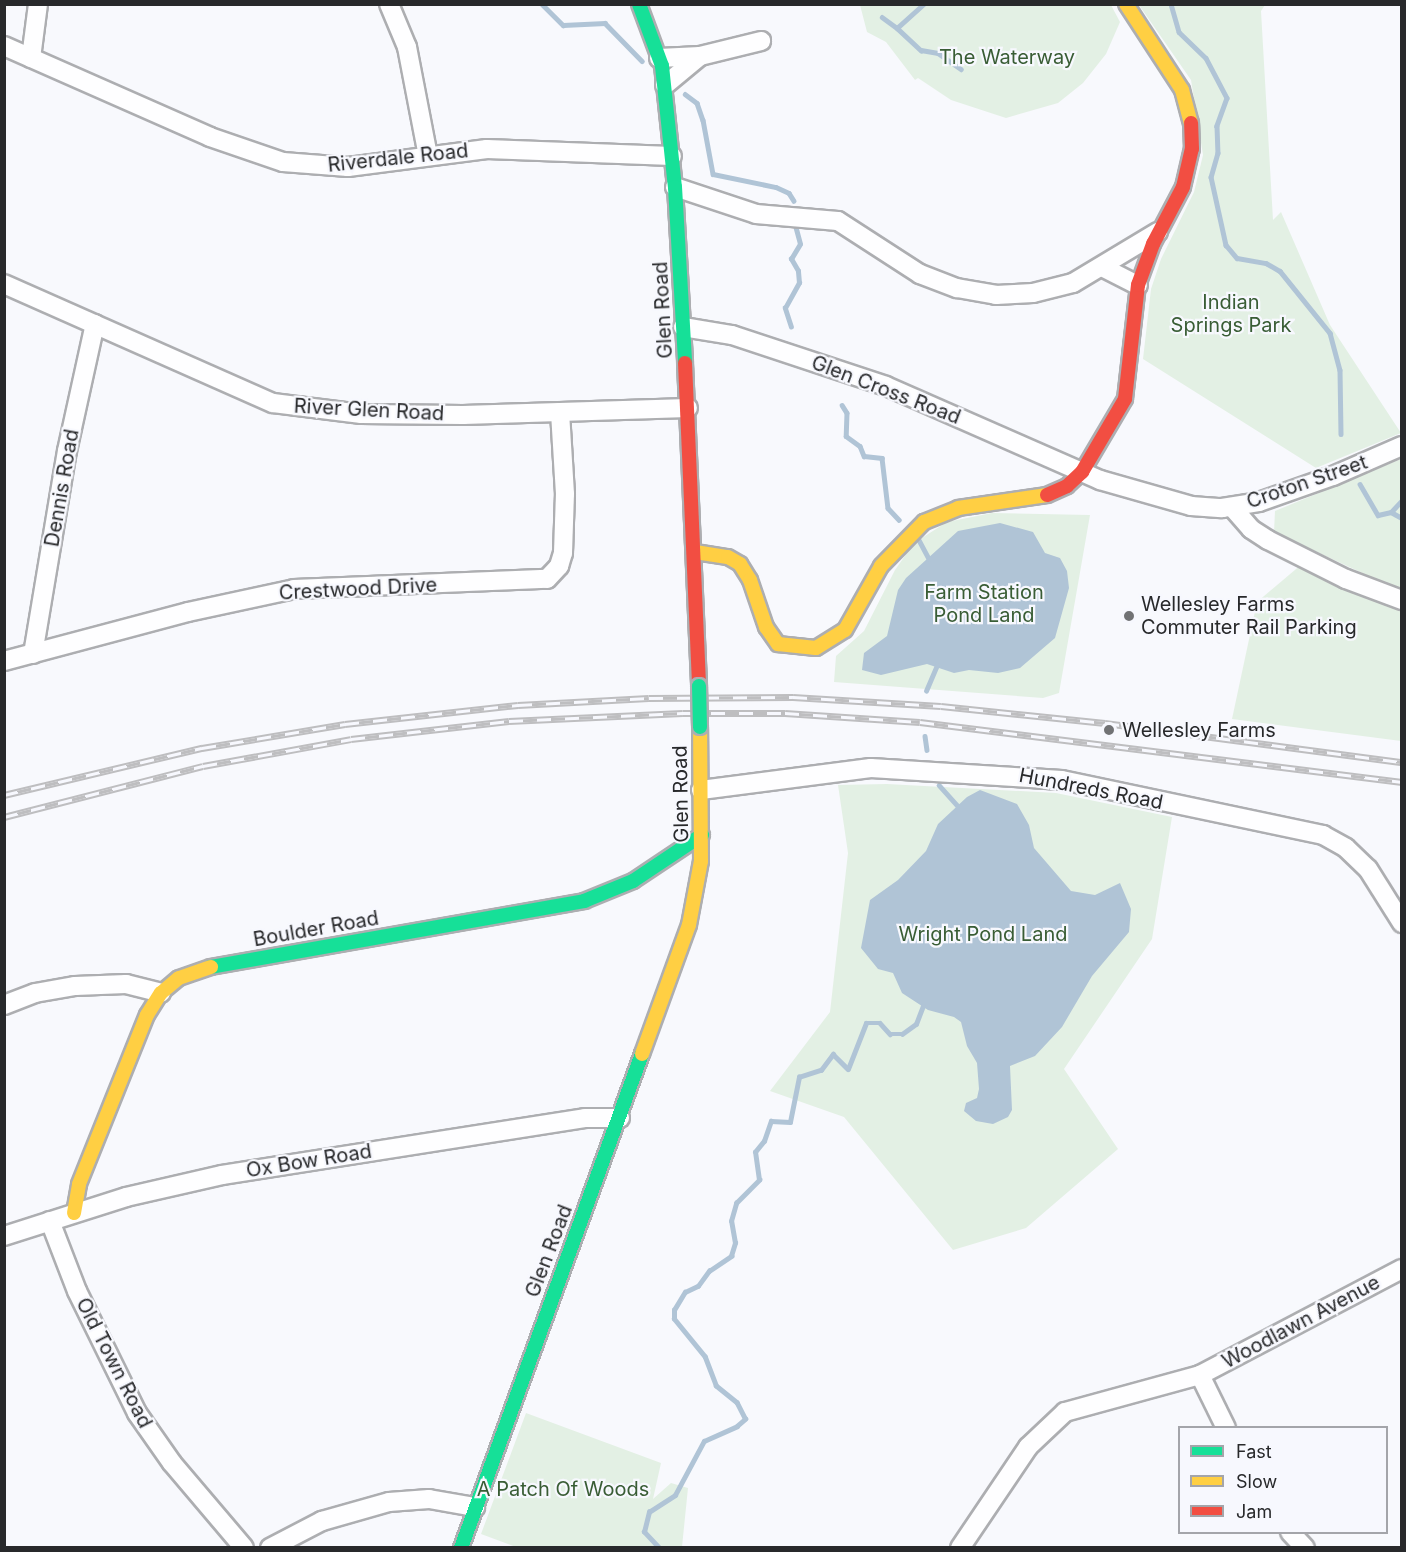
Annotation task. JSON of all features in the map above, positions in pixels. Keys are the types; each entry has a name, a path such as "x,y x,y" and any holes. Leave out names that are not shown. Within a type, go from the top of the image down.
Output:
{"street":[{"path":"31,58 38,4"},
{"path":"389,4 407,47 428,156"},
{"name":"Glen Road","path":"461,1548 689,925 700,873 702,835 695,552 675,187 665,85 659,58 639,4"},
{"path":"695,552 728,557 740,564 750,580 766,627 778,644 791,648 816,648 845,630 881,566 924,522 958,508 1048,495 1067,486 1082,472 1125,399 1138,285 1188,172 1191,121 1179,83 1126,4"},
{"path":"659,58 700,56 761,41"},
{"name":"Riverdale Road","path":"4,46 210,137 283,162 348,167 428,156 517,149 672,156"},
{"path":"665,85 700,56"},
{"path":"675,187 756,214 838,221 920,274 974,292 1033,293 1073,283 1104,268 1160,231"},
{"path":"1104,268 1138,285"},
{"name":"River Glen Road","path":"4,284 273,403 361,414 688,408"},
{"name":"Dennis Road","path":"33,654 67,451 95,324"},
{"name":"Glen Cross Road","path":"683,327 732,335 886,386 1082,472"},
{"name":"Crestwood Drive","path":"4,661 198,609 294,589 548,579 559,566 563,553 565,494 560,412"},
{"name":"Croton Street","path":"1082,472 1165,500 1202,507 1232,507 1334,476 1401,446"},
{"path":"1232,507 1251,529 1268,540 1346,579 1401,600"},
{"name":"Hundreds Road","path":"701,790 871,768 1062,780 1323,836 1346,848 1368,869 1401,923"},
{"name":"Boulder Road","path":"74,1213 76,1191 132,1049 161,993 179,978 201,969 584,901 639,878 702,835"},
{"path":"4,1005 44,990 75,986 126,984 161,993"},
{"name":"Ox Bow Road","path":"4,1236 74,1213 222,1175 585,1118 620,1118"},
{"name":"Old Town Road","path":"50,1221 77,1291 137,1413 165,1454 244,1548"},
{"name":"Woodlawn Avenue","path":"960,1548 1023,1454 1057,1418 1077,1406 1154,1390 1200,1375 1401,1269"},
{"path":"1200,1375 1225,1426"},
{"path":"270,1548 322,1521 388,1502 429,1499 475,1507"},
{"path":"1291,1534 1305,1548"}],"green space":[{"name":"The Waterway","path":"860,5 1111,5 1120,22 1106,54 1083,83 1058,103 1006,118 951,100 918,78 915,80 886,42 867,32"},
{"name":"Indian Springs Park","path":"1139,5 1265,5 1261,11 1273,220 1281,212 1330,325 1401,433 1316,468 1143,359 1151,289 1161,259 1194,192 1203,155 1191,80"},
{"path":"1401,459 1401,591 1274,532 1275,511"},
{"name":"Farm Station Pond Land","path":"992,513 1090,515 1059,693 1043,698 834,682 836,656 864,631 895,570 914,543 947,522"},
{"path":"1302,564 1401,610 1401,741 1232,719 1257,602"},
{"name":"Wright Pond Land","path":"887,784 1056,793 1172,817 1152,939 1064,1069 1118,1149 1026,1228 953,1250 844,1117 770,1091 830,1012 848,853 838,785"},
{"name":"A Patch Of Woods","path":"526,1413 661,1463 653,1499 671,1483 688,1488 682,1547 516,1547 481,1534"}],"water":[{"name":"Farm Station Pond Land","path":"1000,523 1033,532 1045,553 1060,558 1067,571 1069,588 1055,638 1020,668 998,673 969,670 954,673 927,664 881,675 862,670 864,653 887,636 898,590 906,578 958,531"},
{"path":"980,790 1017,804 1029,825 1034,848 1071,891 1095,895 1120,883 1131,909 1129,932 1092,976 1062,1027 1035,1056 1010,1066 1012,1110 1008,1117 993,1124 976,1121 964,1111 966,1103 977,1098 979,1089 977,1063 967,1046 961,1022 954,1017 928,1010 902,993 893,973 878,969 861,948 870,900 898,880 926,851 938,824 967,797"}],"waterway":[{"path":"542,4 563,25 605,23 642,61"},
{"path":"882,17 897,28 924,4"},
{"path":"1171,4 1179,32 1206,58 1227,98 1217,126 1218,153 1211,177 1226,245 1237,258 1266,263 1280,271 1330,333 1340,370 1341,434"},
{"path":"897,28 921,50 938,53 961,69"},
{"path":"685,94 697,103 703,120 713,174 776,187 789,193 794,201"},
{"path":"791,327 785,308 799,283 798,271 791,259 800,244 796,229"},
{"path":"842,405 847,413 846,436 860,446 864,456 882,458 888,508 899,520"},
{"path":"1360,484 1378,515 1391,512 1402,518"},
{"path":"1391,512 1402,500"},
{"path":"919,540 929,559"},
{"path":"926,691 937,665"},
{"path":"925,736 927,750"},
{"path":"939,785 958,806"},
{"path":"659,1548 644,1532 649,1512 675,1495 704,1441 737,1426 745,1419 737,1403 716,1386 705,1357 674,1319 674,1310 685,1292 698,1286 709,1271 731,1256 735,1243 731,1221 736,1203 759,1180 755,1152 764,1141 771,1121 790,1122 799,1077 821,1070 833,1054 848,1069 866,1023 880,1023 890,1034 902,1034 916,1024 923,1006"}],"railway":[{"path":"4,795 202,748 345,724 518,705 649,698 793,697 941,706 1105,723 1402,762"},
{"path":"4,817 203,766 351,739 509,721 683,713 785,713 920,722 1402,782"}],"traffic: fast":[{"path":"639,4 662,66 675,187 685,363"},
{"path":"699,686 700,727"},
{"path":"211,967 584,901 633,881 702,835"},
{"path":"461,1548 642,1054"}],"traffic: slow":[{"path":"1126,4 1182,90 1191,123"},
{"path":"695,552 728,557 740,564 750,580 766,627 778,644 816,648 845,630 881,566 924,522 958,508 1047,495"},
{"path":"642,1054 689,925 701,861 700,727"},
{"path":"74,1213 79,1184 147,1015 161,993 179,978 211,967"}],"traffic: jam":[{"path":"1047,495 1067,486 1082,472 1125,399 1138,285 1153,244 1183,187 1192,149 1191,123"},
{"path":"685,363 699,686"}],"place":[{"name":"Wellesley Farms Commuter Rail Parking","path":"1129,616"},
{"name":"Wellesley Farms","path":"1109,730"}]}
